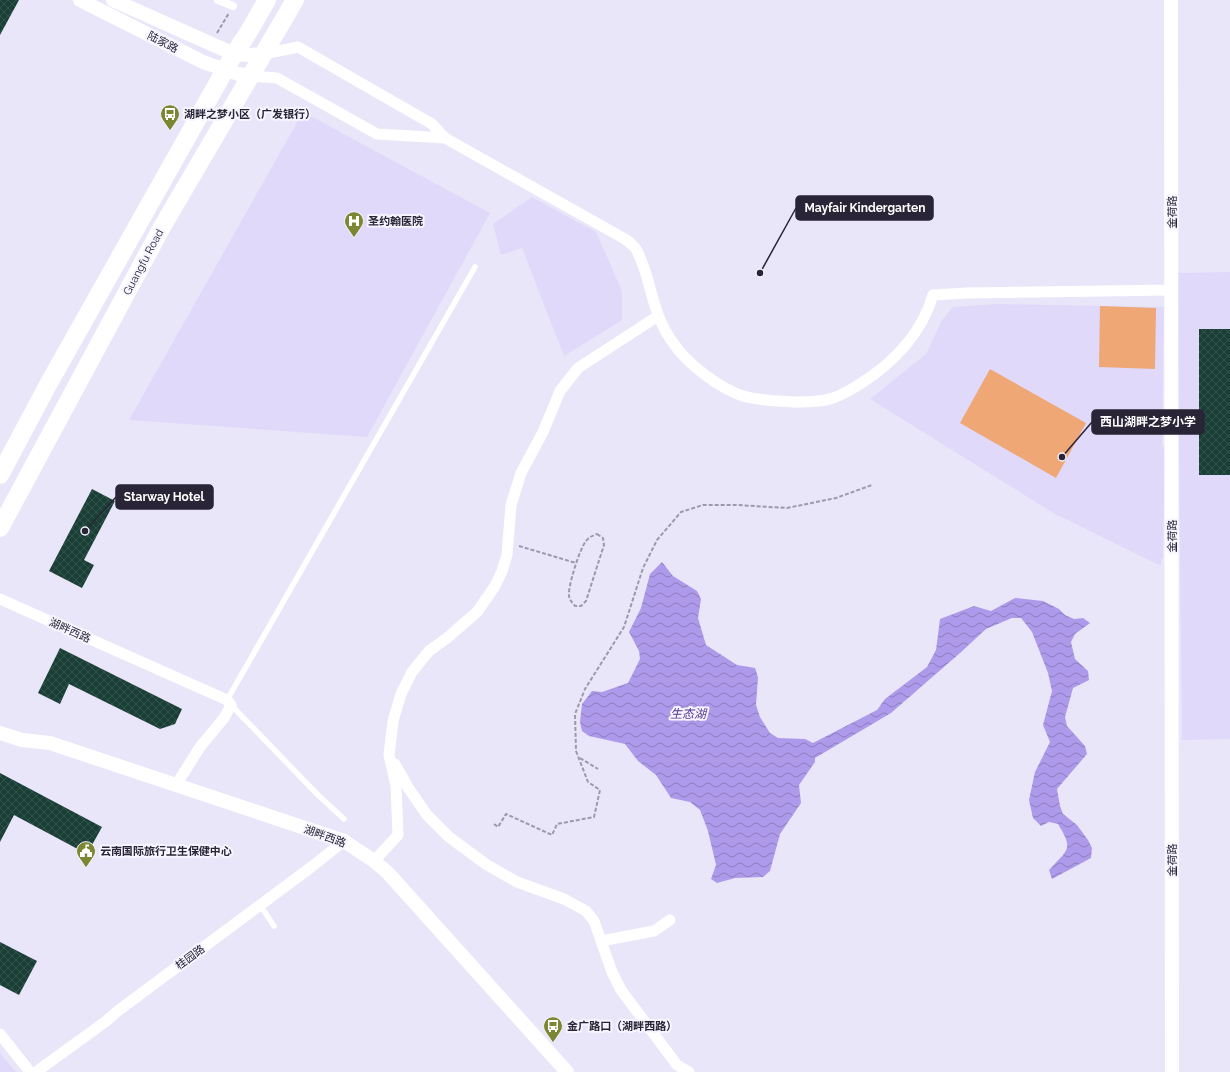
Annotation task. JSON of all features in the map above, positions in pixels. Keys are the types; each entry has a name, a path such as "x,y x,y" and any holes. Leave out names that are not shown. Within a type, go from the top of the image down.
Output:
{"main road":[{"name":"Guangfu Road","path":"0,474 53,376 234,54 267,0"},
{"name":"Guangfu Road","path":"0,528 169,215 295,0"}],"street":[{"name":"陆家路","path":"80,0 203,62 226,70 251,76"},
{"name":"陆家路","path":"113,0 234,54 264,54"},
{"path":"218,0 233,6"},
{"name":"金荷路","path":"1171,0 1172,1072"},
{"path":"264,54 298,47 432,124 445,138 625,239 635,248 641,260 658,316 673,344 686,358 711,380 742,396 770,401 803,402 833,398 848,391 875,374 894,359 918,329 930,306 933,295 967,293 1172,290"},
{"path":"251,76 277,78 377,134 445,138"},
{"path":"374,861 398,835 396,785 390,755 393,721 401,694 412,672 429,651 447,638 477,612 495,586 507,555 511,504 516,489 543,432 560,391 578,368 658,316"},
{"name":"湖畔西路","path":"0,599 229,703"},
{"path":"176,785 200,747 224,718 229,703"},
{"name":"湖畔西路","path":"0,733 22,740 50,743 344,841 374,861 388,873 567,1072"},
{"path":"390,755 409,789 427,815 449,837 487,865 517,882 564,899 586,911 594,921 612,972 621,990 677,1065 689,1072"},
{"name":"桂园路","path":"36,1072 105,1022 344,841"},
{"path":"601,941 654,931 670,920"},
{"path":"0,1034 30,1072"}],"lane":[{"path":"344,819 318,795 229,703 475,267"},
{"path":"260,905 274,926"}],"path":[{"path":"211,43 233,6"},
{"path":"494,824 498,827 506,814 552,835 557,824 594,817 600,790 588,782 576,751 575,714 585,689 624,627 643,568 657,540 681,512 703,505 737,505 787,508 836,498 872,485"},
{"path":"596,534 603,538 604,545 586,602 581,606 575,606 570,601 569,594 576,563 582,547 590,536 596,534"},
{"path":"508,543 576,563"},
{"path":"578,757 598,769"}],"shaded area":[{"path":"303,112 490,213 367,437 129,420"},
{"path":"532,197 596,232 622,291 622,320 564,356 522,248 501,255 493,224"},
{"path":"1230,272 1230,739 1182,740 1177,273"},
{"path":"996,304 1164,307 1162,446 1165,448 1163,559 1161,559 1161,566 1055,514 870,399 926,354 942,320 953,307"},
{"path":"1100,306 1156,308 1155,369 1099,367"},
{"path":"990,369 1086,423 1056,478 960,423"},
{"path":"0,1053 16,1072 0,1072"}],"water":[{"name":"生态湖","path":"662,562 673,576 697,591 701,599 698,618 706,645 737,665 755,668 758,677 756,705 760,717 770,733 778,738 805,739 813,743 877,710 885,699 927,667 936,650 940,619 974,606 991,611 1015,598 1043,601 1074,619 1083,618 1090,623 1075,634 1071,642 1075,659 1088,671 1089,680 1073,688 1065,717 1067,726 1085,746 1087,754 1057,789 1063,814 1077,825 1088,840 1092,848 1091,858 1052,879 1049,870 1067,849 1066,839 1058,824 1049,822 1041,826 1033,818 1029,800 1035,772 1050,742 1043,725 1052,691 1048,673 1032,632 1021,618 1012,618 986,629 891,713 815,758 815,762 799,785 801,803 780,834 770,871 763,877 735,878 717,883 711,879 716,865 708,831 700,810 690,802 671,798 656,775 638,761 625,744 589,736 582,731 580,722 582,704 592,691 602,692 628,683 640,659 639,651 629,632 641,608 650,574"}],"building":[{"path":"0,0 19,0 0,35"},
{"path":"1199,329 1230,329 1230,475 1199,475"},
{"path":"92,489 115,501 84,560 94,565 82,588 49,571"},
{"path":"60,648 182,709 175,724 160,729 69,684 60,704 38,693"},
{"path":"0,773 102,827 87,854 14,815 0,842"},
{"path":"0,942 37,961 19,995 0,985"}],"place":[{"name":"湖畔之梦小区（广发银行）","path":"170,131"},
{"name":"圣约翰医院","path":"354,238"},
{"name":"Mayfair Kindergarten","path":"760,273"},
{"name":"西山湖畔之梦小学","path":"1062,457"},
{"name":"Starway Hotel","path":"85,531"},
{"name":"云南国际旅行卫生保健中心","path":"86,868"},
{"name":"金广路口（湖畔西路）","path":"553,1043"}]}
